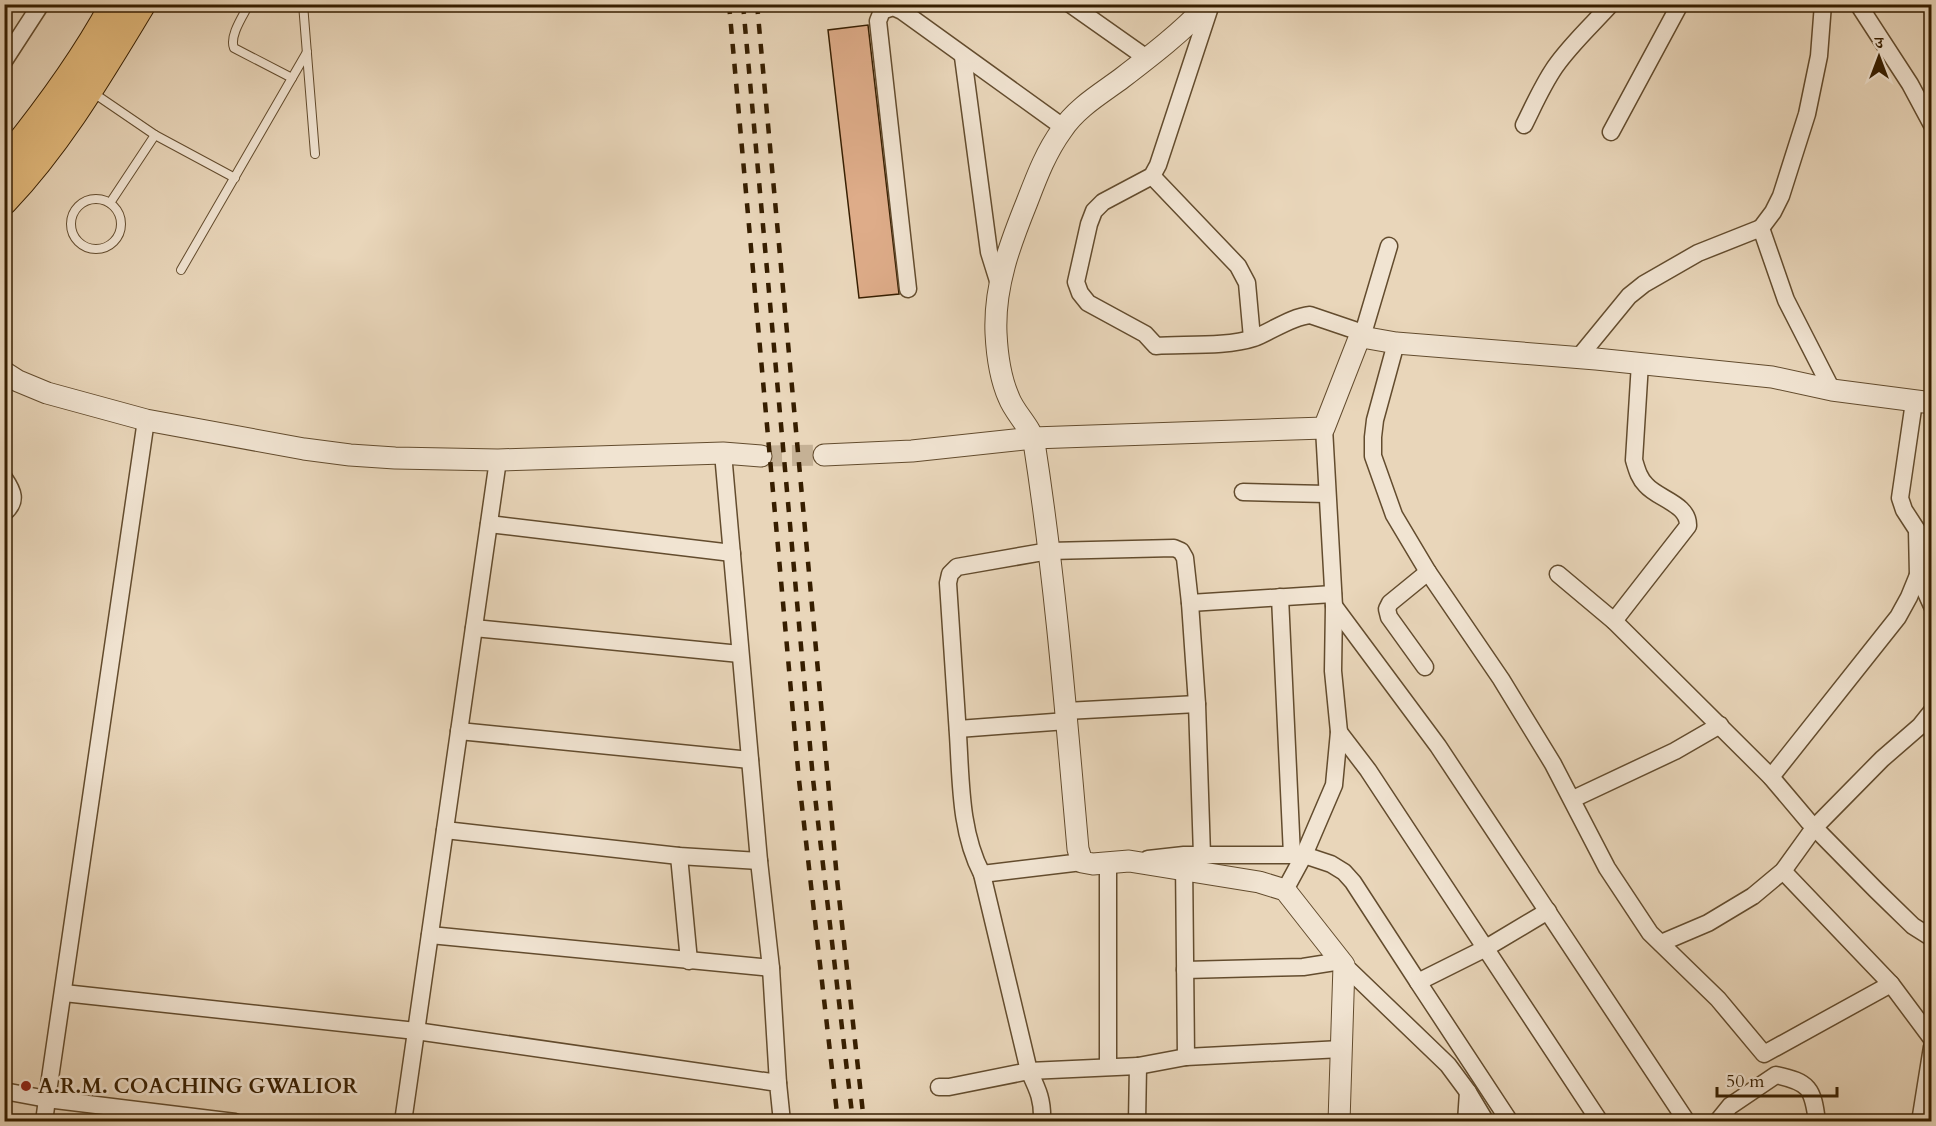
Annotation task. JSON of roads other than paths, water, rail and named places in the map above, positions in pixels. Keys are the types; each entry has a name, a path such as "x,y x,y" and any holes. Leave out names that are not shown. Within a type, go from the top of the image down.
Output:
{"main road":[{"path":"4,163 92,43 114,4"},
{"path":"4,201 32,171 90,90 142,4"}],"street":[{"path":"4,61 41,4"},
{"path":"1070,4 1148,58"},
{"path":"1082,862 1078,849 1067,716 1049,551 1033,438 1008,397 1000,367 996,332 999,284 1007,252 1046,154 1063,127 1083,107 1148,58 1209,4"},
{"path":"1209,4 1158,165 1152,176 1103,202 1094,211 1076,282 1080,293 1088,303 1145,334 1156,346 1233,342 1252,338 1301,316 1310,315 1362,335 1396,342 1579,357 1772,377 1832,390 1923,402 1900,498 1904,510 1917,530 1918,574 1932,606"},
{"path":"1524,125 1542,88 1555,68 1568,50 1611,4"},
{"path":"1611,132 1680,4"},
{"path":"1579,357 1629,296 1644,284 1698,253 1761,228 1773,212 1781,196 1807,114 1819,56 1823,4"},
{"path":"1857,4 1910,84 1932,125"},
{"path":"908,289 878,21 882,11 893,7 902,11 1063,127"},
{"path":"963,57 989,252 999,284"},
{"path":"1152,176 1244,274 1247,283 1252,338"},
{"path":"1761,228 1786,300 1832,390"},
{"path":"1285,890 1298,855 1334,785 1339,732 1333,671 1333,600 1324,428 1362,335 1389,246"},
{"path":"1396,342 1375,420 1373,456 1394,515 1428,572 1501,679 1553,764 1607,868 1650,933 1718,999 1764,1054 1776,1075 1798,1080 1807,1088 1814,1099 1817,1122"},
{"path":"1614,621 1688,526 1689,519 1685,512 1647,487 1638,475 1634,460 1640,363"},
{"path":"4,372 18,381 47,393 146,420 304,449 350,455 498,460 723,453 761,456"},
{"path":"44,1122 146,420"},
{"path":"824,455 912,451 1033,438 1324,428"},
{"path":"723,453 759,861 771,968 782,1122"},
{"path":"403,1122 498,460"},
{"path":"4,478 13,491 14,500 11,508 4,513"},
{"path":"1243,492 1327,494"},
{"path":"489,524 732,553"},
{"path":"1042,1122 1043,1107 1029,1071 982,874 973,858 968,842 962,790 948,583 950,574 957,567 1049,551 1174,548 1181,551 1185,558 1190,603 1197,705 1202,855"},
{"path":"1425,667 1389,617 1387,609 1390,603 1428,572"},
{"path":"1558,574 1614,621 1771,777 1814,828 1913,926 1932,938"},
{"path":"1771,777 1898,617 1918,574"},
{"path":"1190,603 1280,597 1333,600"},
{"path":"1280,597 1298,855"},
{"path":"1333,600 1438,746 1687,1122"},
{"path":"474,628 740,654"},
{"path":"958,729 1067,716 1197,705"},
{"path":"1660,943 1717,918 1753,896 1783,871 1814,828 1882,759 1920,726 1932,711"},
{"path":"1572,799 1675,751 1720,725"},
{"path":"459,731 750,760"},
{"path":"1339,732 1368,770 1600,1122"},
{"path":"445,830 679,856 759,861"},
{"path":"1185,862 1202,855 1298,855 1331,864 1344,872 1353,882 1510,1122"},
{"path":"679,856 689,961"},
{"path":"982,874 1082,862 1087,864 1185,862 1285,890 1343,963 1448,1065 1486,1122"},
{"path":"1108,1066 1119,862"},
{"path":"1185,862 1186,1057"},
{"path":"1783,871 1891,984 1932,1039"},
{"path":"1418,982 1486,948 1548,911"},
{"path":"430,935 771,968"},
{"path":"1185,970 1303,967 1343,963"},
{"path":"1340,1122 1343,963"},
{"path":"1764,1054 1891,984"},
{"path":"64,993 416,1031 778,1083"},
{"path":"1920,1122 1932,1047"},
{"path":"939,1087 1029,1071 1138,1066 1186,1057 1341,1049"},
{"path":"1137,1122 1138,1066"},
{"path":"1718,1122 1731,1114 1776,1075"},
{"path":"4,1091 132,1115 227,1121"},
{"path":"1466,1122 1468,1092"}],"lane":[{"path":"249,4 233,38 234,48 292,78"},
{"path":"303,4 315,154"},
{"path":"181,270 307,52"},
{"path":"90,90 155,135 235,178"},
{"path":"110,203 155,135"},
{"path":"95,199 110,203 120,216 120,233 109,245 100,248 84,245 73,232 72,225 76,210 87,201 95,199"}],"tunnel":[{"path":"761,456 824,455"}],"railway":[{"path":"729,4 799,780 838,1122"},
{"path":"743,4 813,779 853,1122"},
{"path":"757,4 837,879 864,1122"}],"place":[{"name":"A.R.M. COACHING GWALIOR","path":"26,1086"}]}
